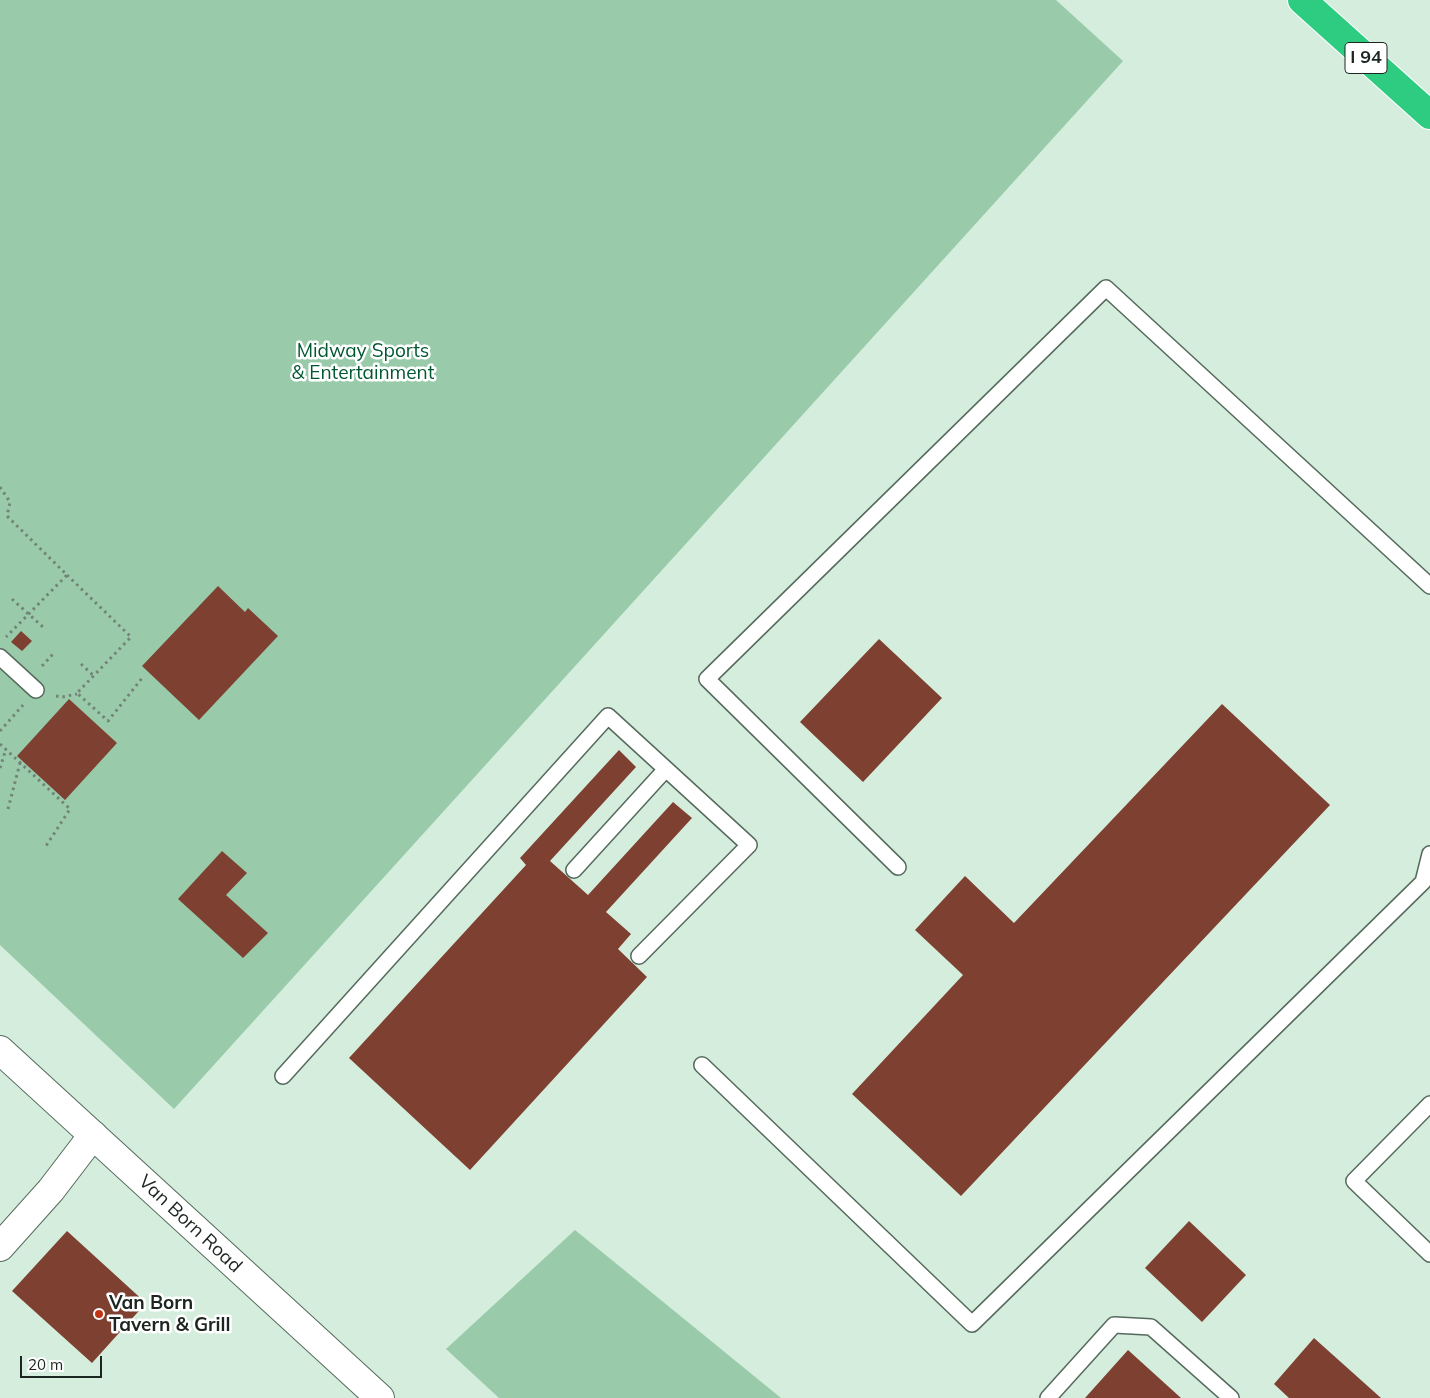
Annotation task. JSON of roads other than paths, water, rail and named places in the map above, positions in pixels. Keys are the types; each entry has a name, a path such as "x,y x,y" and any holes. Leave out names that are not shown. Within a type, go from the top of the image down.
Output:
{"highway":[{"name":"I 94","path":"1302,0 1430,115"}],"main road":[{"name":"Van Born Road","path":"0,1050 380,1398"},
{"path":"0,1247 51,1190 93,1135"}],"lane":[{"path":"898,867 707,678 1106,288 1430,586"},
{"path":"0,657 36,690"},
{"path":"283,1076 608,716 749,845 639,956"},
{"path":"574,870 666,769"},
{"path":"702,1065 972,1324 1423,882 1430,854"},
{"path":"1430,1104 1354,1181 1430,1254"},
{"path":"1048,1398 1114,1325 1150,1327 1231,1398"}],"place":[{"name":"Van Born Tavern & Grill","path":"99,1314"}],"park label":[{"name":"Midway Sports & Entertainment","path":"363,362"}]}
